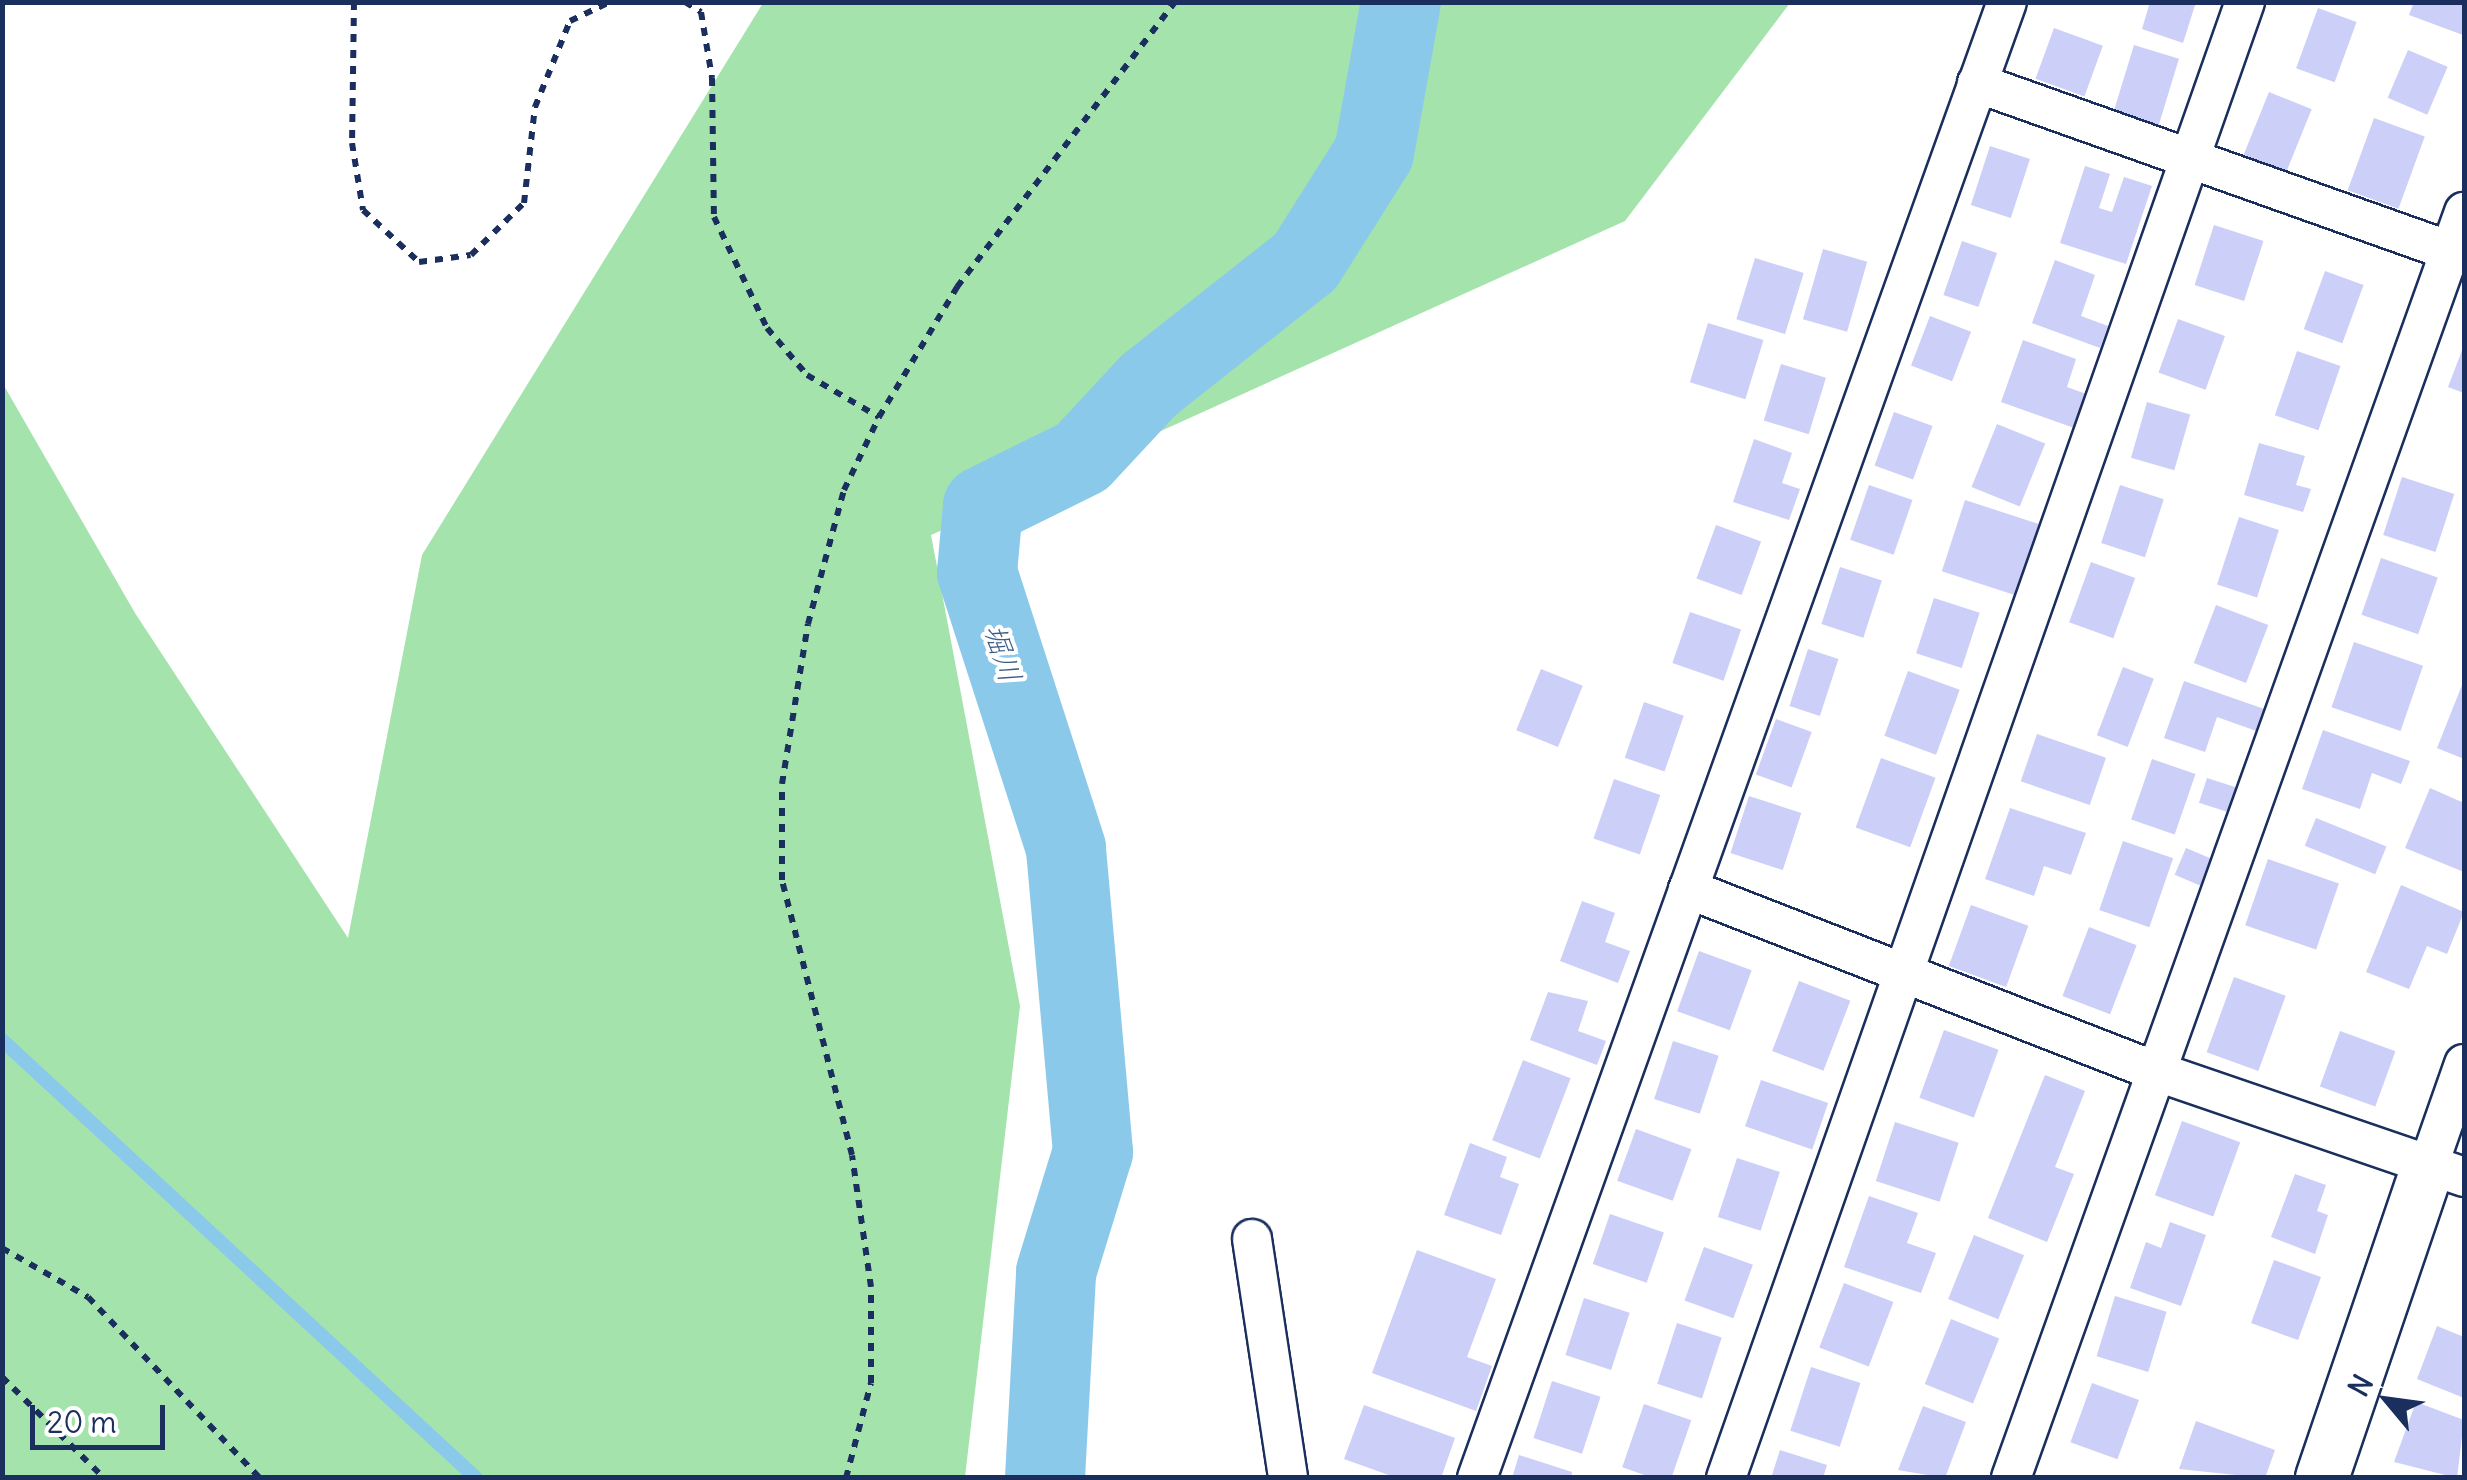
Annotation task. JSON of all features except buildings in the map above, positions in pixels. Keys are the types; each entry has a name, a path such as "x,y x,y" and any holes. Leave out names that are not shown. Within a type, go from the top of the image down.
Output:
{"street":[{"path":"1477,1478 2008,2"},
{"path":"1726,1478 2245,2"},
{"path":"1977,83 2458,254"},
{"path":"2011,1478 2155,1071 2458,254 2464,212"},
{"path":"1688,889 2155,1071 2447,1170"},
{"path":"2322,1478 2447,1170 2464,1064"},
{"path":"1252,1239 1288,1478"}],"path":[{"path":"354,2 352,143 363,210 419,262 471,254 524,203 534,107 570,21 610,2"},
{"path":"685,2 702,12 712,78 714,217 767,328 807,375 879,417"},
{"path":"846,1478 870,1383 871,1286 852,1155 782,880 782,784 808,624 844,490 879,417 957,287 1174,2"},
{"path":"2,1248 88,1297 260,1478"},
{"path":"2,1377 104,1478"}],"green space":[{"path":"763,3 1790,3 1625,221 931,535 1020,1006 965,1477 3,1477 3,384 135,613 348,938 422,555"}],"waterway":[{"name":"堀川","path":"1045,1478 1056,1272 1093,1152 1066,848 977,572 983,506 1082,457 1149,385 1305,262 1374,153 1401,2"},
{"path":"2,1040 476,1478"}]}
